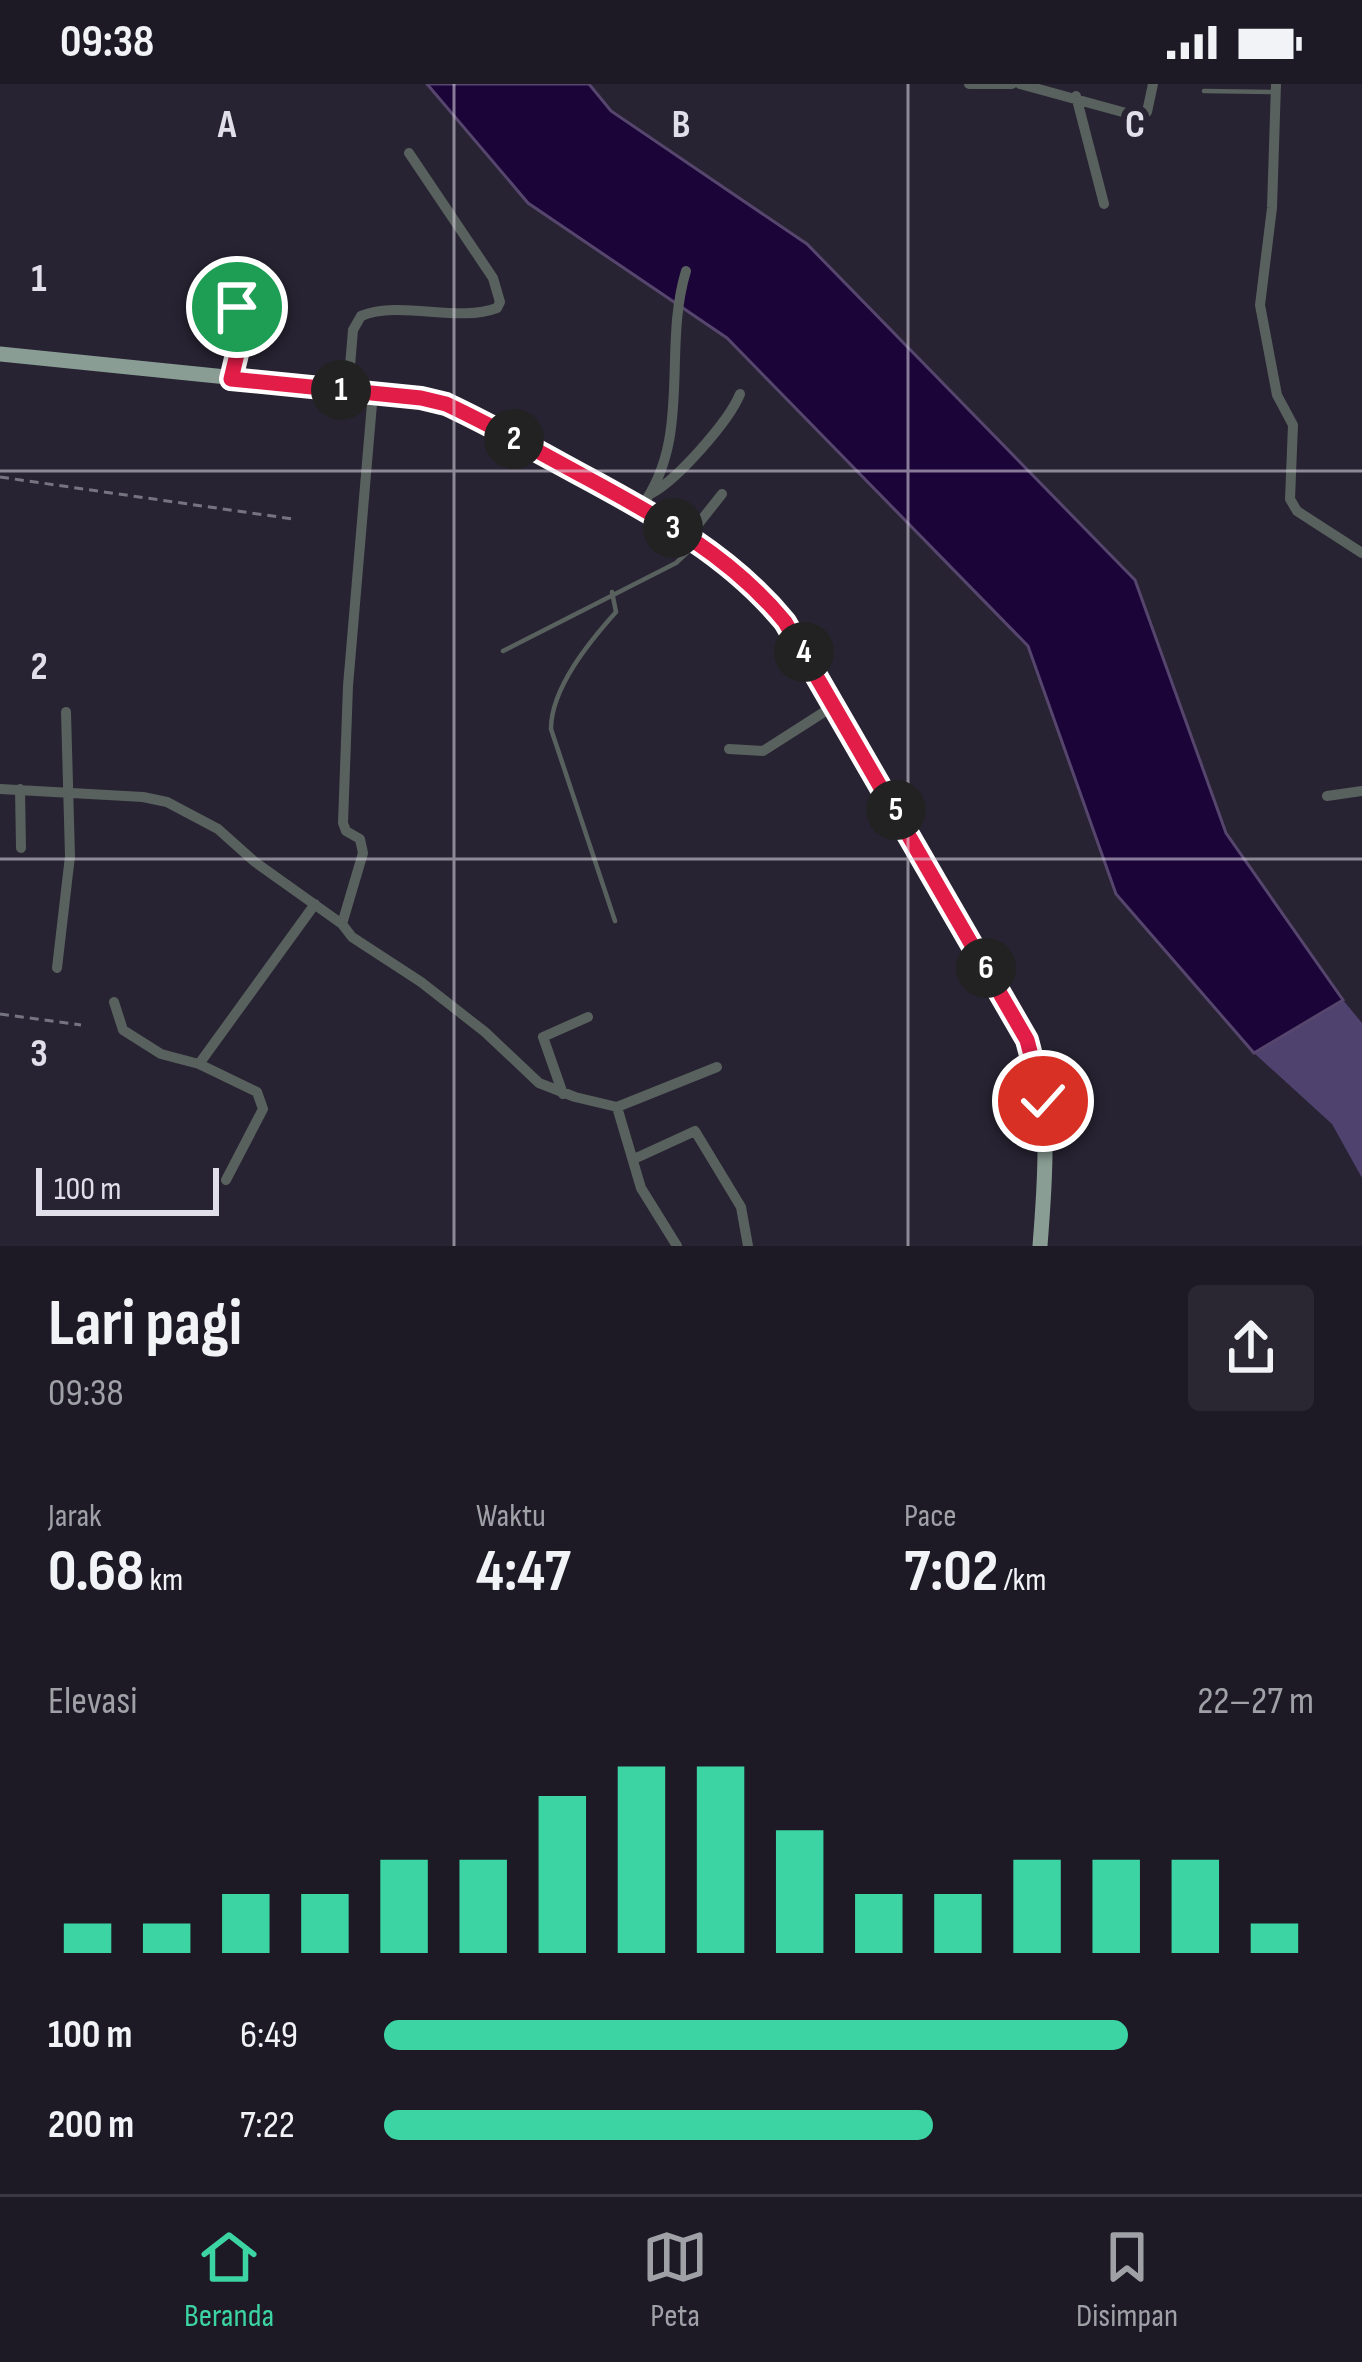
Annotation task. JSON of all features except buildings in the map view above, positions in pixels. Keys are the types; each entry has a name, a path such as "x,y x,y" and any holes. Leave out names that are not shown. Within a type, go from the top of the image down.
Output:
{"main road":[{"path":"0,354 373,392 446,404 641,508 726,561 785,622 1033,1055 1043,1101 1045,1179 1040,1246"}],"street":[{"path":"969,84 1016,84 1142,116 1153,84"},
{"path":"1276,88 1272,208 1260,305 1277,395 1293,425 1290,499 1297,512 1362,553"},
{"path":"1076,96 1104,204"},
{"path":"349,390 353,330 361,316 416,310 487,312 500,302 493,278 409,153"},
{"path":"222,263 239,325 231,379"},
{"path":"652,493 671,436 675,311 686,272"},
{"path":"342,924 364,850 360,838 346,831 343,823 348,686 373,392"},
{"path":"641,508 726,420 740,394"},
{"path":"693,540 722,494"},
{"path":"729,749 763,751 835,705"},
{"path":"57,968 70,864 66,712"},
{"path":"0,789 167,802 218,829 254,862 342,924 352,937 485,1032 539,1083 563,1094 617,1107 717,1067"},
{"path":"20,789 21,848"},
{"path":"1327,796 1362,790"},
{"path":"199,1064 315,904"},
{"path":"114,1002 123,1030 161,1054 199,1064 256,1092 262,1100 262,1109 226,1180"},
{"path":"563,1094 543,1037 588,1017"},
{"path":"617,1107 648,1202 676,1246"},
{"path":"634,1160 695,1131 741,1207 748,1246"}],"lane":[{"path":"1204,91 1276,88"},
{"path":"503,651 676,563 693,540"},
{"path":"612,592 616,612 597,633 563,689 551,729 615,921"}],"path":[{"path":"0,477 293,519"},
{"path":"0,1014 80,1025"}],"shaded area":[{"path":"427,84 589,84 611,111 807,244 1135,580 1226,833 1343,1000 1254,1053 1116,894 1028,646 727,338 528,203"},
{"path":"1343,1000 1362,1023 1362,1178 1332,1124 1254,1053"}],"route":[{"path":"237,307 238,350 231,379 446,404 641,508 748,580 785,622 1027,1040 1043,1101"}]}
